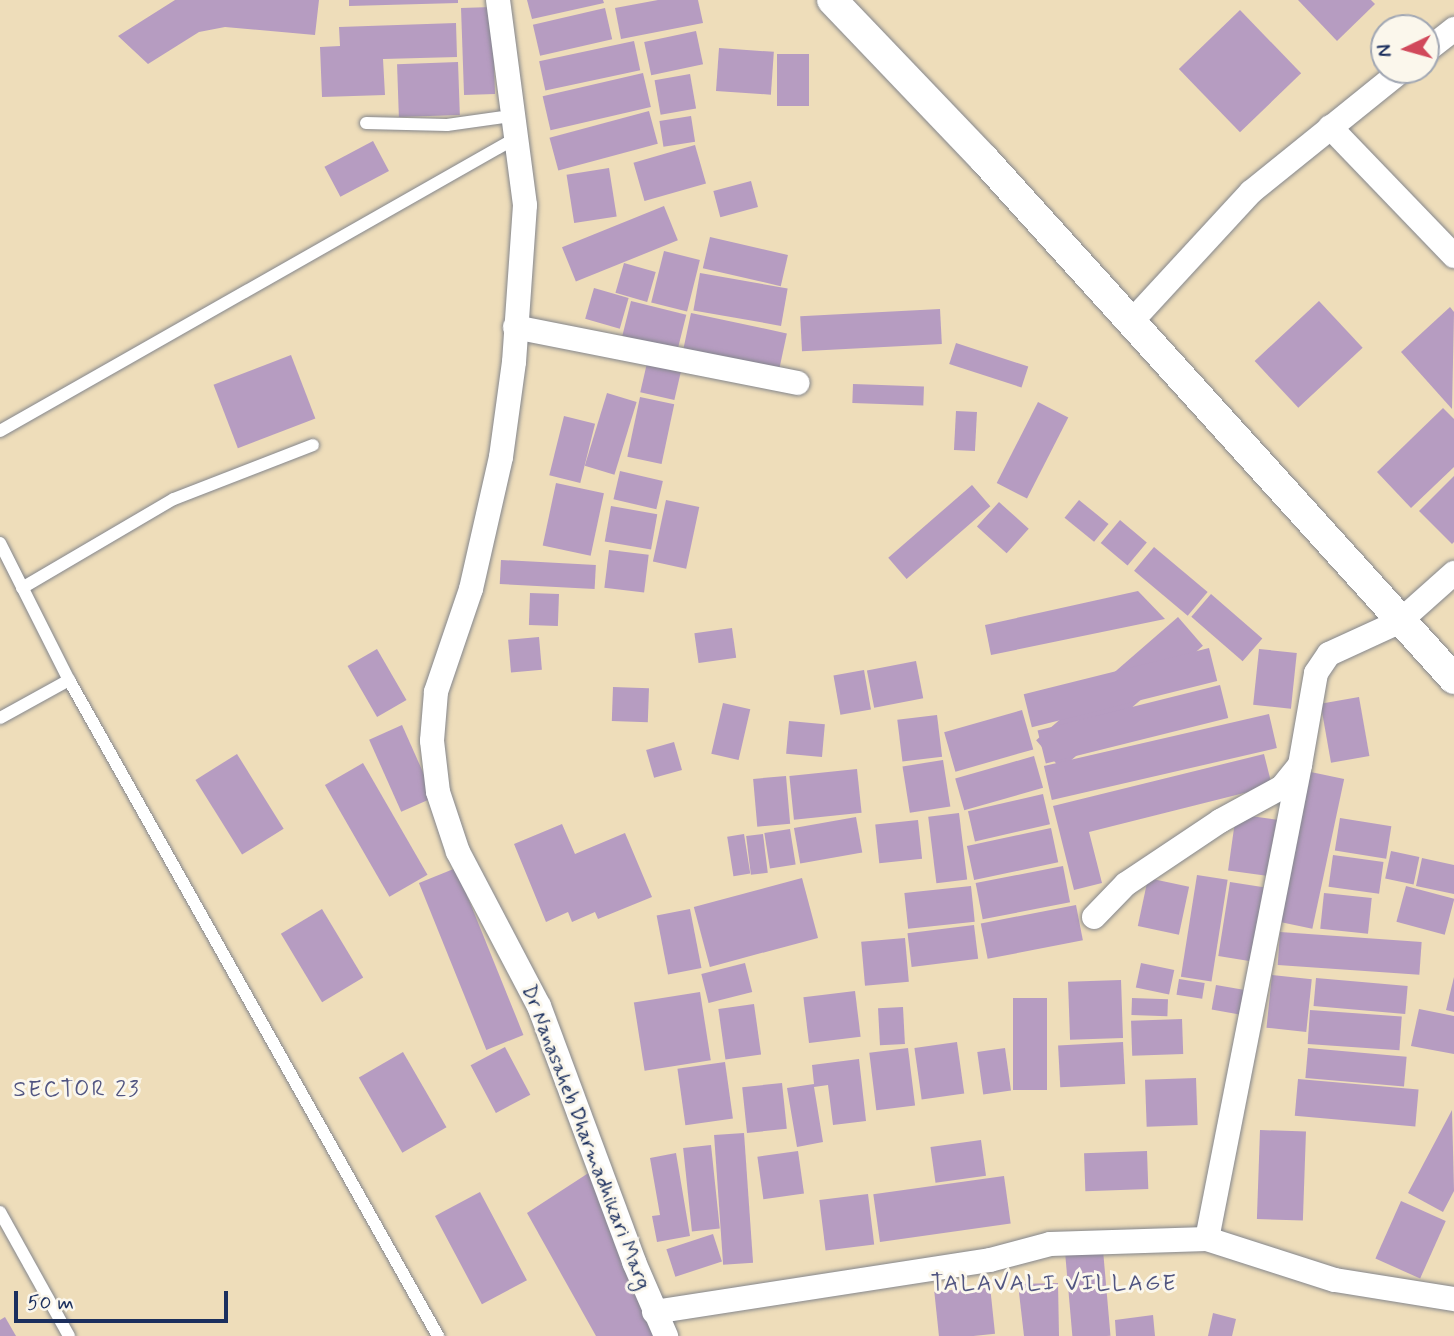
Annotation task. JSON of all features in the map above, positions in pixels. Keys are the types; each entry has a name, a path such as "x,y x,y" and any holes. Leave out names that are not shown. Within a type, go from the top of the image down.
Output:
{"street":[{"name":"Dr Nanasaheb Dharmadhikari Marg","path":"499,0 512,127 524,205 515,327 501,457 471,589 436,692 432,741 438,792 458,852 539,1006 654,1311 666,1336"},
{"path":"832,0 1132,322 1399,622 1454,679"},
{"path":"1440,40 1454,29"},
{"path":"1132,322 1251,192 1384,84"},
{"path":"1329,127 1454,256"},
{"path":"515,327 797,383"},
{"path":"1208,1239 1316,673 1329,654 1399,622 1454,573"},
{"path":"1094,917 1137,877 1220,821 1282,787 1300,765"},
{"path":"654,1311 990,1261 1050,1244 1208,1239 1335,1280 1454,1298"}],"lane":[{"path":"366,123 512,127"},
{"path":"0,431 512,127"},
{"path":"22,588 174,499 313,445"},
{"path":"0,543 69,680 439,1336"},
{"path":"0,718 69,680"},
{"path":"0,1212 69,1336"}],"building":[{"path":"175,0 319,0 315,35 225,27 199,32 148,64 118,36"},
{"path":"349,0 458,0 458,3 349,6"},
{"path":"527,0 603,0 604,3 532,19"},
{"path":"658,0 698,0 703,23 621,39 615,8"},
{"path":"1298,0 1371,0 1375,4 1337,41"},
{"path":"492,7 495,94 464,95 461,8"},
{"path":"605,8 612,39 540,56 533,25"},
{"path":"1240,10 1301,73 1240,132 1179,69"},
{"path":"456,23 457,57 383,59 385,95 322,97 320,47 340,46 339,27"},
{"path":"696,31 703,64 651,75 644,42"},
{"path":"634,41 640,70 545,91 539,61"},
{"path":"719,48 774,52 771,95 716,91"},
{"path":"777,54 809,54 809,106 777,106"},
{"path":"458,62 460,115 399,117 397,64"},
{"path":"643,73 651,107 551,130 543,96"},
{"path":"690,74 696,108 661,115 655,80"},
{"path":"649,111 658,144 558,170 550,138"},
{"path":"691,116 695,142 663,147 659,121"},
{"path":"373,141 389,171 340,197 324,167"},
{"path":"695,145 706,183 645,201 633,163"},
{"path":"609,168 617,216 574,223 567,175"},
{"path":"751,181 758,207 720,217 713,191"},
{"path":"664,206 678,240 576,282 562,247"},
{"path":"710,237 788,255 781,286 703,268"},
{"path":"664,251 700,260 687,311 651,302"},
{"path":"624,263 656,272 647,302 615,293"},
{"path":"700,273 788,288 781,326 693,310"},
{"path":"594,288 629,298 620,329 585,319"},
{"path":"631,301 686,315 678,350 622,336"},
{"path":"1319,301 1363,348 1298,408 1255,361"},
{"path":"1450,307 1454,312 1452,409 1401,352"},
{"path":"940,309 942,344 802,351 800,316"},
{"path":"691,313 787,333 779,371 683,350"},
{"path":"956,343 1028,366 1021,387 949,364"},
{"path":"291,355 315,418 238,448 214,385"},
{"path":"647,363 681,371 674,400 640,392"},
{"path":"853,384 924,386 923,405 852,403"},
{"path":"607,393 637,402 614,475 585,466"},
{"path":"640,397 674,404 662,464 627,457"},
{"path":"1038,402 1068,417 1027,499 997,483"},
{"path":"1443,408 1454,419 1454,467 1411,508 1377,472"},
{"path":"956,411 977,412 975,451 954,450"},
{"path":"564,416 595,424 580,483 549,475"},
{"path":"620,471 663,481 656,509 613,499"},
{"path":"1454,476 1454,542 1452,544 1419,511"},
{"path":"556,483 604,493 591,556 543,546"},
{"path":"972,485 990,506 907,579 888,558"},
{"path":"666,500 699,507 686,569 653,562"},
{"path":"1079,500 1109,524 1094,542 1065,518"},
{"path":"999,502 1029,529 1007,553 977,527"},
{"path":"611,506 657,514 651,550 605,541"},
{"path":"1120,520 1147,542 1128,565 1101,543"},
{"path":"1154,547 1208,592 1188,616 1134,571"},
{"path":"609,550 649,555 644,593 604,588"},
{"path":"501,560 596,565 595,589 500,584"},
{"path":"1138,591 1165,619 991,655 985,625"},
{"path":"530,593 559,594 558,626 529,625"},
{"path":"1211,594 1262,639 1243,661 1191,617"},
{"path":"1178,617 1203,646 1061,769 1036,740"},
{"path":"732,628 736,658 699,663 694,633"},
{"path":"539,637 542,670 511,673 508,640"},
{"path":"1209,648 1217,681 1032,727 1024,694"},
{"path":"377,649 407,700 377,717 348,666"},
{"path":"1259,649 1297,653 1291,709 1253,705"},
{"path":"916,661 923,698 874,708 867,671"},
{"path":"864,670 871,709 840,715 833,675"},
{"path":"1220,685 1228,718 1046,763 1038,730"},
{"path":"613,687 649,688 648,722 612,721"},
{"path":"1359,697 1369,756 1331,763 1321,704"},
{"path":"723,703 750,709 739,760 711,754"},
{"path":"1022,710 1033,749 955,772 944,732"},
{"path":"1269,714 1277,748 1052,800 1044,766"},
{"path":"937,715 942,757 902,762 897,720"},
{"path":"789,721 825,724 822,757 786,754"},
{"path":"402,725 434,797 401,812 369,740"},
{"path":"674,742 682,770 654,778 646,750"},
{"path":"237,754 284,829 242,855 195,780"},
{"path":"1264,754 1272,786 1089,832 1102,883 1074,890 1053,806"},
{"path":"1034,756 1043,788 964,810 955,779"},
{"path":"943,760 950,806 910,813 903,766"},
{"path":"363,763 428,875 389,897 325,785"},
{"path":"857,769 862,813 794,820 789,776"},
{"path":"1306,771 1344,779 1312,929 1274,921"},
{"path":"786,776 790,824 757,827 753,779"},
{"path":"1043,794 1050,824 975,842 968,811"},
{"path":"959,813 967,880 936,883 928,817"},
{"path":"1236,814 1286,821 1278,877 1228,870"},
{"path":"856,817 862,852 800,863 794,828"},
{"path":"1340,818 1391,826 1386,859 1335,851"},
{"path":"918,820 922,859 879,863 875,824"},
{"path":"562,824 575,854 625,833 652,897 598,919 595,912 572,922 568,912 546,922 514,844"},
{"path":"1051,828 1058,862 974,880 967,846"},
{"path":"790,829 796,865 770,869 764,833"},
{"path":"744,834 750,874 733,876 727,837"},
{"path":"763,834 768,873 751,875 746,836"},
{"path":"1391,851 1419,857 1414,884 1385,878"},
{"path":"1333,855 1384,862 1379,894 1329,887"},
{"path":"1422,858 1454,865 1454,894 1416,886"},
{"path":"1063,866 1070,902 983,919 976,883"},
{"path":"456,868 523,1035 486,1050 419,883"},
{"path":"1197,875 1228,880 1212,982 1181,977"},
{"path":"802,878 818,938 710,967 694,907"},
{"path":"1148,878 1189,887 1179,935 1138,926"},
{"path":"1230,882 1269,888 1257,962 1218,956"},
{"path":"971,886 975,922 908,929 904,893"},
{"path":"1406,886 1454,899 1445,935 1396,922"},
{"path":"1324,893 1372,898 1368,934 1320,929"},
{"path":"1076,905 1083,940 988,959 981,924"},
{"path":"322,909 363,978 322,1002 281,934"},
{"path":"690,909 701,968 668,974 657,915"},
{"path":"974,925 978,959 912,967 907,933"},
{"path":"1280,932 1422,942 1419,975 1278,965"},
{"path":"905,938 909,982 865,986 861,942"},
{"path":"745,963 752,992 709,1003 701,974"},
{"path":"1141,963 1174,970 1169,995 1136,987"},
{"path":"1272,975 1312,979 1306,1032 1266,1028"},
{"path":"1454,977 1454,1012 1446,1010"},
{"path":"1316,978 1408,986 1405,1014 1314,1006"},
{"path":"1179,979 1205,983 1202,999 1176,995"},
{"path":"1121,980 1123,1038 1070,1040 1068,982"},
{"path":"1216,985 1256,992 1252,1017 1212,1010"},
{"path":"855,991 861,1037 809,1043 803,997"},
{"path":"700,992 711,1060 645,1071 634,1002"},
{"path":"1013,998 1047,998 1047,1090 1013,1090"},
{"path":"1132,998 1168,999 1167,1016 1131,1015"},
{"path":"754,1004 761,1055 725,1060 718,1009"},
{"path":"903,1007 905,1044 880,1045 878,1008"},
{"path":"1419,1009 1454,1016 1454,1054 1411,1046"},
{"path":"1310,1010 1402,1016 1399,1050 1308,1044"},
{"path":"1182,1019 1183,1054 1132,1056 1131,1021"},
{"path":"957,1042 964,1093 922,1099 914,1048"},
{"path":"1123,1042 1125,1084 1060,1087 1058,1045"},
{"path":"505,1047 530,1095 496,1113 471,1065"},
{"path":"908,1048 915,1106 876,1110 869,1053"},
{"path":"1005,1048 1011,1091 983,1094 977,1052"},
{"path":"1308,1048 1407,1057 1404,1087 1305,1078"},
{"path":"403,1052 446,1127 402,1153 359,1078"},
{"path":"859,1059 866,1121 833,1125 828,1085 814,1087 823,1142 797,1147 787,1088 814,1084 812,1065"},
{"path":"725,1062 733,1118 685,1125 677,1069"},
{"path":"1196,1078 1198,1125 1147,1127 1145,1080"},
{"path":"1298,1079 1419,1090 1415,1126 1295,1116"},
{"path":"782,1083 787,1129 747,1133 742,1087"},
{"path":"1452,1110 1454,1191 1443,1212 1408,1193"},
{"path":"1260,1130 1306,1132 1303,1221 1257,1219"},
{"path":"744,1133 753,1263 723,1265 714,1135"},
{"path":"981,1140 986,1176 936,1183 930,1147"},
{"path":"711,1145 720,1229 692,1231 683,1148"},
{"path":"798,1151 804,1194 763,1199 757,1157"},
{"path":"1147,1151 1148,1189 1085,1191 1084,1153"},
{"path":"676,1153 690,1236 657,1242 652,1216 660,1215 650,1158"},
{"path":"590,1172 657,1336 596,1336 527,1213"},
{"path":"1004,1176 1011,1224 880,1242 873,1194"},
{"path":"480,1192 527,1280 482,1304 435,1216"},
{"path":"868,1194 874,1245 826,1251 819,1200"},
{"path":"1401,1201 1446,1221 1420,1278 1375,1259"},
{"path":"713,1234 722,1262 675,1277 666,1249"},
{"path":"1103,1250 1110,1336 1072,1336 1065,1253"},
{"path":"1058,1283 1059,1336 1024,1336 1018,1284"},
{"path":"990,1286 995,1334 939,1336 934,1292"},
{"path":"1213,1313 1236,1319 1232,1336 1208,1336"},
{"path":"1153,1315 1155,1336 1116,1336 1115,1320"},
{"path":"5,1317 16,1336 0,1336 0,1320"}],"district":[{"name":"SECTOR 23","path":"77,1090"},
{"name":"TALAVALI VILLAGE","path":"1054,1284"}]}
